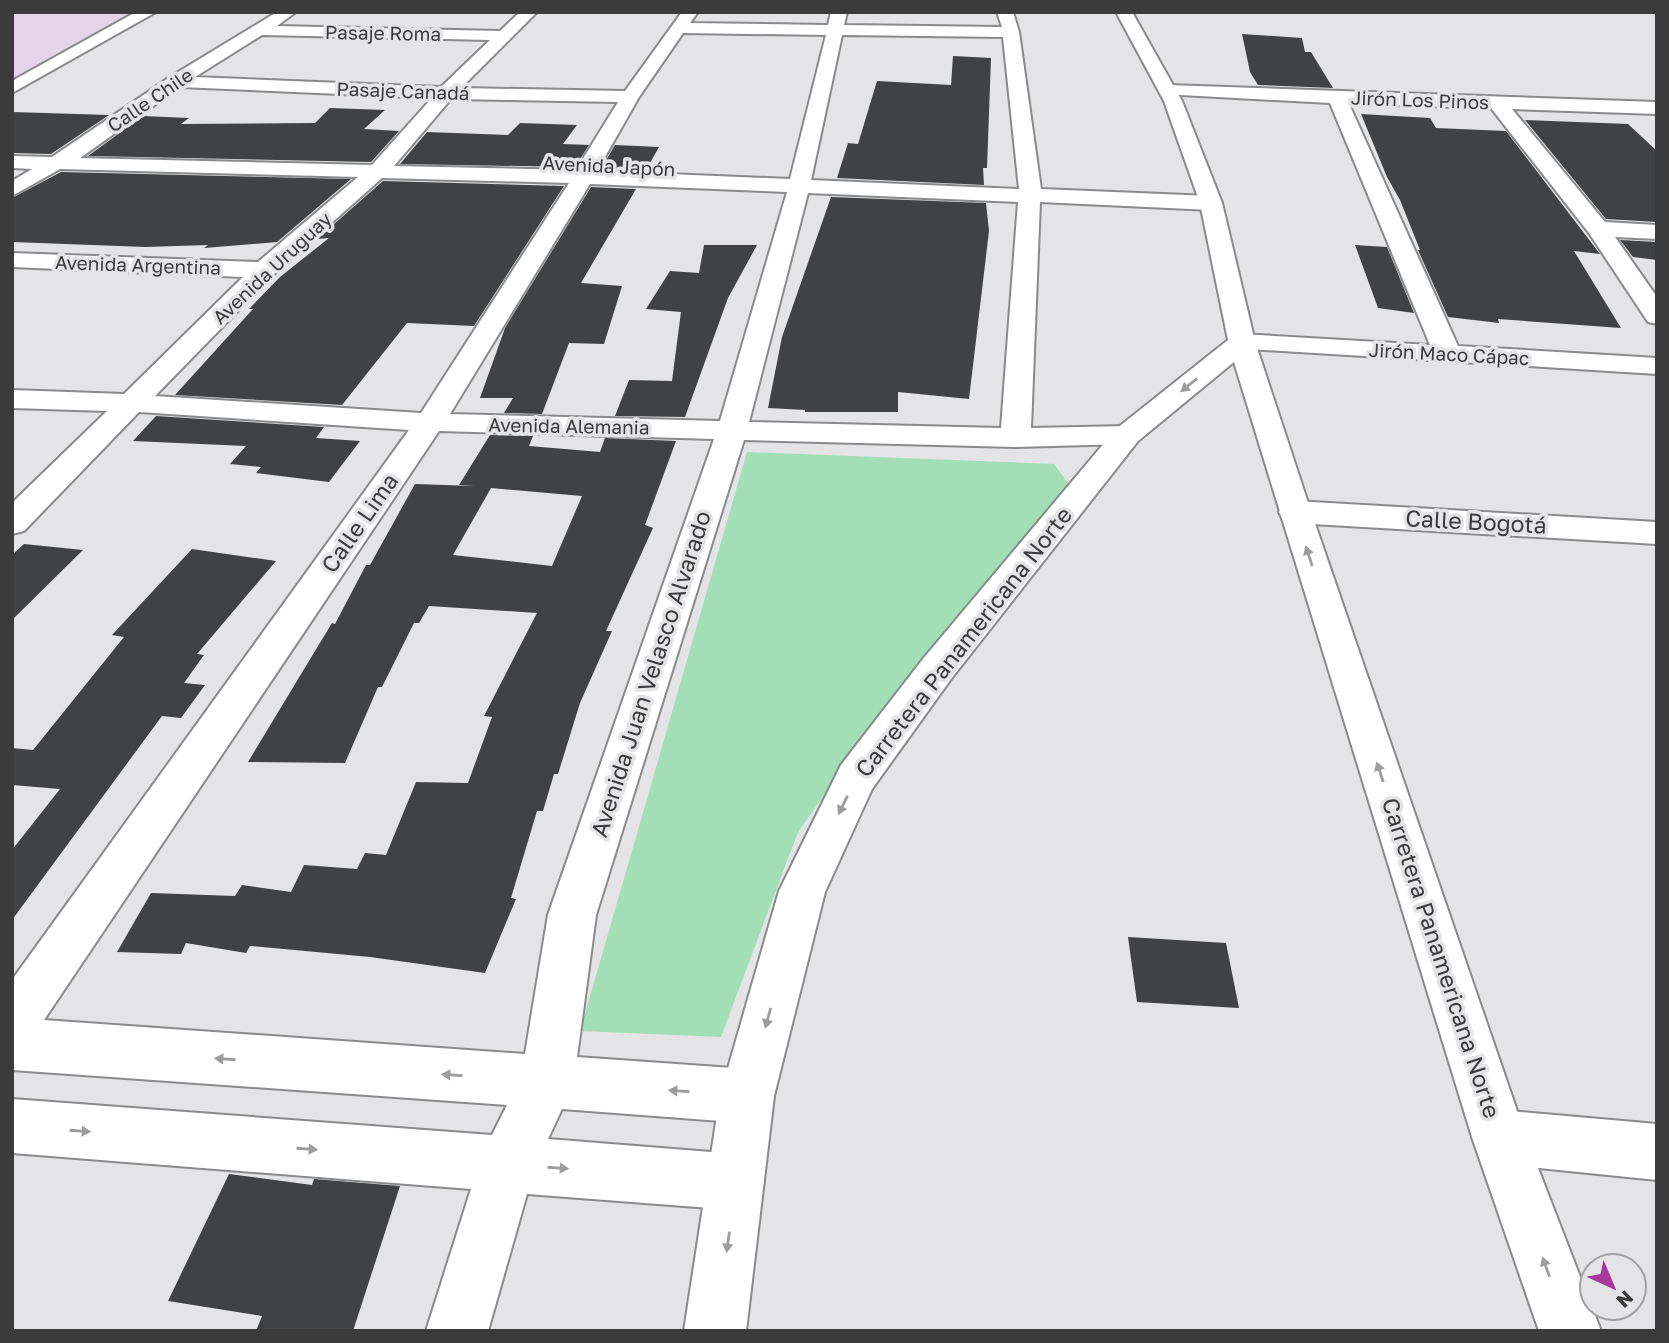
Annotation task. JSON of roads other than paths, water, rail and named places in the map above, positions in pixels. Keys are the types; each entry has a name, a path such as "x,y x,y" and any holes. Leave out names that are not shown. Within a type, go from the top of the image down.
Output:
{"street":[{"path":"12,89 148,12"},
{"name":"Calle Chile","path":"12,190 78,150 176,81 288,12"},
{"name":"Avenida Uruguay","path":"12,523 264,270 385,165 446,93 529,12"},
{"name":"Carretera Panamericana Norte","path":"1124,12 1170,95 1208,196 1242,342 1294,512 1499,1137 1570,1331"},
{"path":"685,20 1008,22 1029,189 1015,438"},
{"name":"Calle Lima","path":"12,1023 430,422 587,171 630,97 685,20"},
{"name":"Avenida Juan Velasco Alvarado","path":"457,1331 507,1164 547,1082 572,915 732,430 799,181 836,21"},
{"name":"Pasaje Roma","path":"260,30 506,36"},
{"name":"Pasaje Canadá","path":"176,81 446,93 630,97"},
{"path":"1170,95 1283,101 1294,97 1337,98"},
{"name":"Jirón Los Pinos","path":"1448,354 1337,98 1647,108"},
{"path":"1496,102 1598,229 1657,316"},
{"path":"1647,108 1657,123"},
{"name":"Avenida Japón","path":"12,148 1208,196"},
{"name":"Avenida Japón","path":"12,162 385,165"},
{"path":"1598,229 1657,233"},
{"name":"Avenida Argentina","path":"12,260 264,270"},
{"name":"Carretera Panamericana Norte","path":"715,1331 747,1096 802,891 856,778 937,670 1127,435 1242,342"},
{"name":"Jirón Maco Cápac","path":"1242,342 1657,366"},
{"name":"Avenida Alemania","path":"12,399 134,403 430,422 1015,438 1127,435"},
{"name":"Calle Bogotá","path":"1294,512 1657,533"},
{"path":"12,1044 747,1096"},
{"path":"12,1126 736,1182"},
{"path":"1499,1137 1657,1152"}]}
